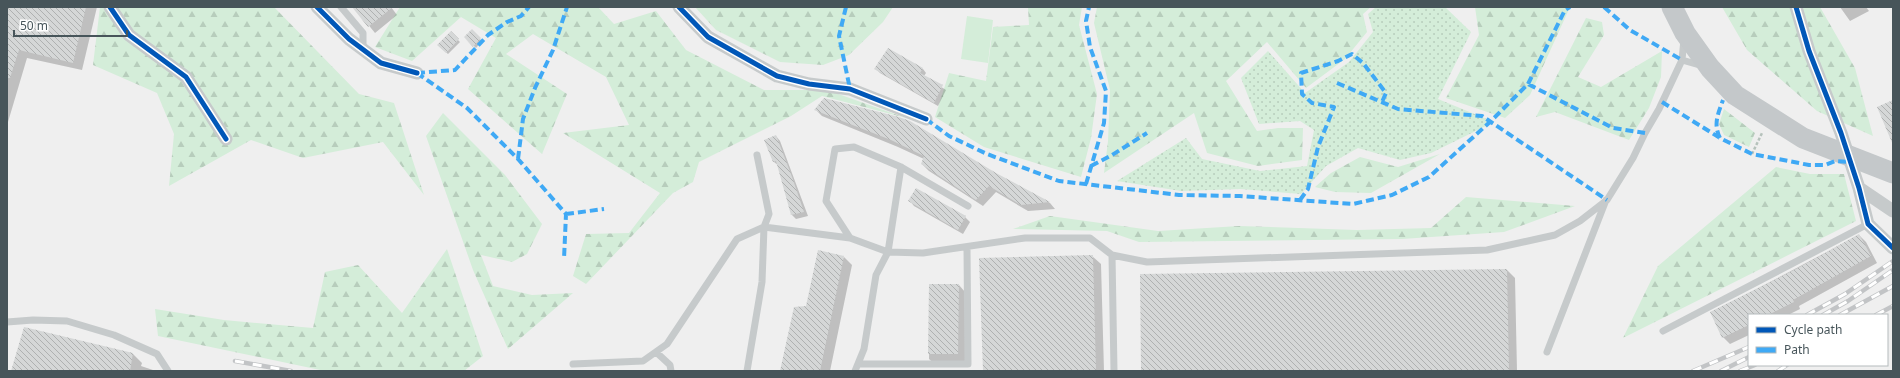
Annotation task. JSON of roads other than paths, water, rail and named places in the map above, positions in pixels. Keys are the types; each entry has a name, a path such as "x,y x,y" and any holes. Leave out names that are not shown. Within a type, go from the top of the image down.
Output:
{"main road":[{"path":"1672,7 1685,33 1710,68 1735,95 1769,126 1893,174"}],"street":[{"path":"110,7 129,35 186,76 226,139"},
{"path":"317,7 349,40 381,63 417,73"},
{"path":"679,7 708,37 777,76 809,84 850,89 926,120"},
{"path":"1796,7 1809,51 1841,133 1859,188 1868,224 1893,248"},
{"path":"1859,188 1893,211"}],"lane":[{"path":"341,7 363,33 363,50"},
{"path":"1546,352 1606,200 1633,158 1682,60 1685,33"},
{"path":"1682,60 1710,68"},
{"path":"850,238 826,201 835,148 854,147 901,167 968,206"},
{"path":"747,371 762,282 764,227 769,214 757,155"},
{"path":"901,167 888,252 876,275 864,348 856,368 968,364 967,248"},
{"path":"573,364 644,361 668,344 737,239 764,227 850,238 888,252 923,254 1025,238 1090,238 1112,255 1147,262 1487,250 1556,235 1580,221 1606,200"},
{"path":"1663,331 1868,224"},
{"path":"1112,255 1114,371"},
{"path":"7,322 33,320 66,321 114,335 157,354 168,371"},
{"path":"656,352 670,365 671,371"}],"railway":[{"path":"1809,314 1845,294 1893,261"},
{"path":"1825,314 1848,301 1893,270"},
{"path":"1842,314 1893,286"},
{"path":"1878,314 1893,306"},
{"path":"1693,371 1748,347"},
{"path":"1721,371 1748,358"},
{"path":"235,361 291,371"},
{"path":"1740,371 1752,366"},
{"path":"1778,371 1786,366"}]}
